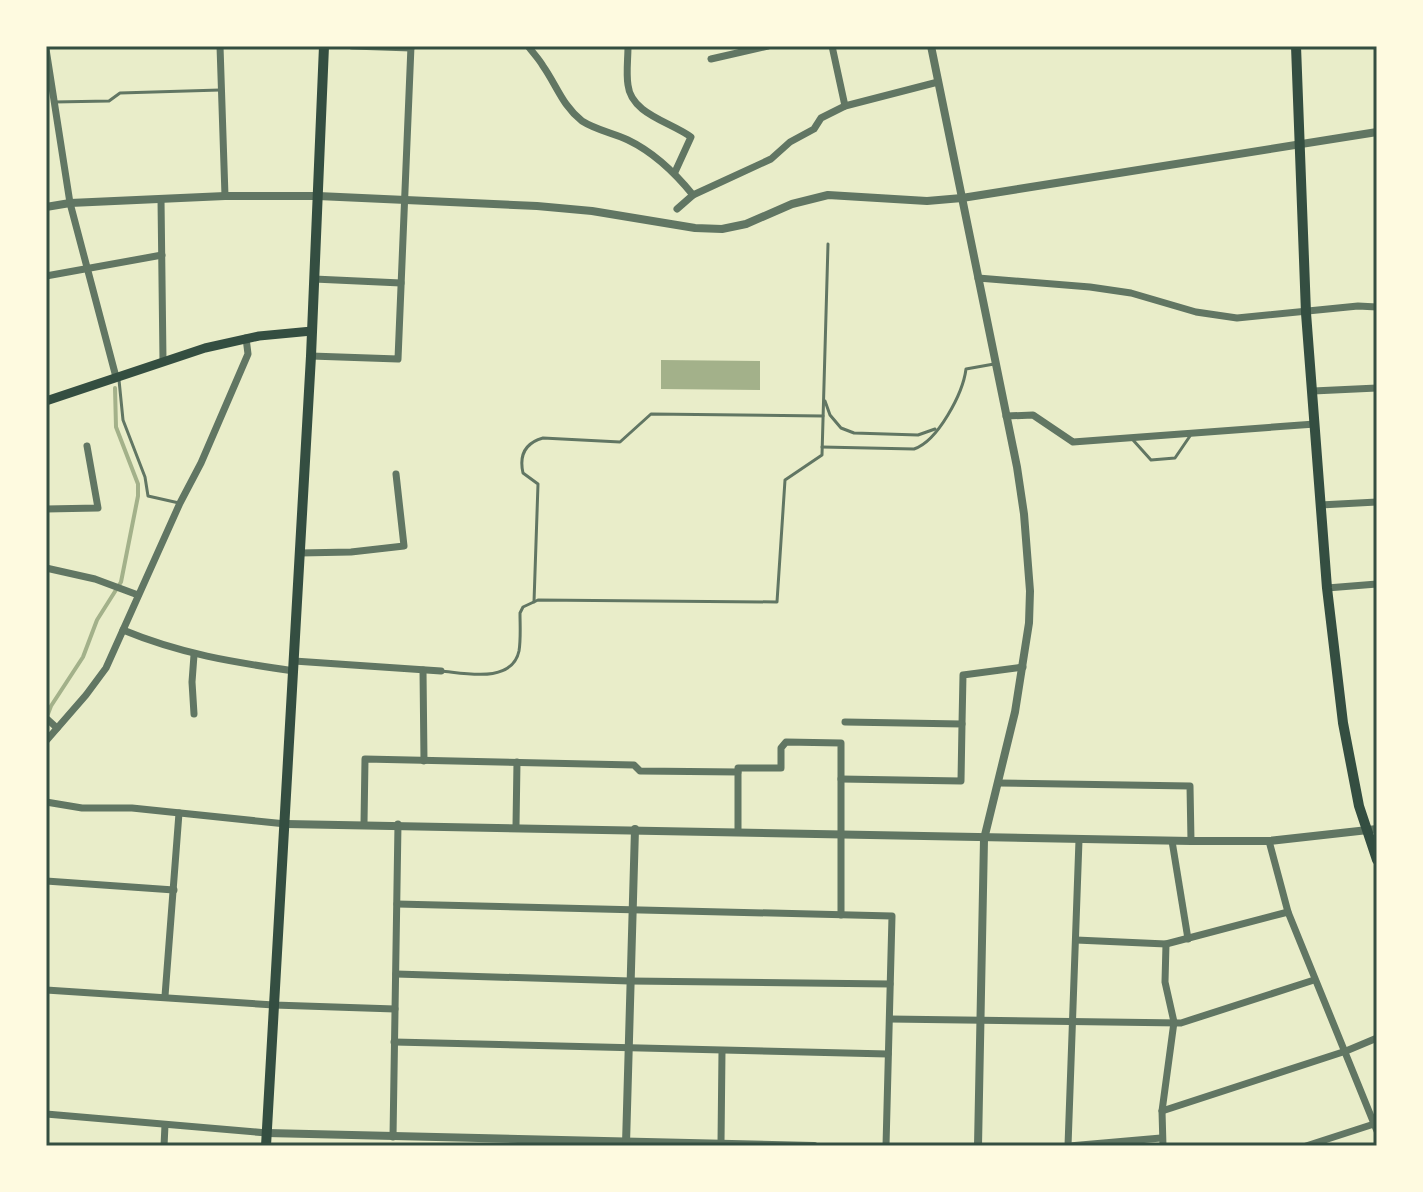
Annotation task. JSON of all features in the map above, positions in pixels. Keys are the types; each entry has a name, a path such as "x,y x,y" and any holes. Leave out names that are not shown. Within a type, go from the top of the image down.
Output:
{"main road":[{"path":"266,1146 311,356 324,46"},
{"path":"1296,46 1306,313 1327,588 1343,723 1377,860"},
{"path":"46,401 163,360 246,338 312,331"}],"street":[{"path":"220,46 225,196"},
{"path":"311,356 398,359 411,47 352,46"},
{"path":"528,46 544,66 570,110 585,123 646,149 658,162 675,172 693,195"},
{"path":"628,46 628,87 632,99 648,113 677,126 691,137 675,172"},
{"path":"711,59 768,46"},
{"path":"832,46 845,106"},
{"path":"931,46 1024,514 1030,591 1029,623 1015,712 984,839 978,1146"},
{"path":"46,49 70,203 118,377"},
{"path":"677,209 693,195 771,159 790,142 814,129 821,118 845,106 938,82"},
{"path":"46,207 70,203 225,196 318,196 592,211 695,228 722,229 746,224 792,204 828,195 927,201 962,198 1377,132"},
{"path":"161,199 163,360"},
{"path":"46,276 162,255"},
{"path":"978,278 1117,291 1196,312 1237,318 1358,306 1377,307"},
{"path":"314,279 401,283"},
{"path":"46,741 106,668 248,354 246,338"},
{"path":"1313,391 1377,388"},
{"path":"1006,416 1033,415 1073,442 1315,424"},
{"path":"46,509 98,508 87,446"},
{"path":"300,553 351,552 404,546 396,474"},
{"path":"1320,505 1377,502"},
{"path":"46,568 95,579 138,595"},
{"path":"1327,588 1377,584"},
{"path":"123,630 166,648 194,655 294,666 441,671"},
{"path":"194,655 194,714"},
{"path":"841,779 961,781 963,675 1023,667"},
{"path":"423,670 424,761"},
{"path":"46,718 57,728"},
{"path":"845,722 962,724"},
{"path":"738,832 738,768 781,768 781,748 786,742 841,743 841,915"},
{"path":"364,824 365,759 634,765 640,771 738,772"},
{"path":"516,826 517,762"},
{"path":"998,783 1190,786 1191,841"},
{"path":"46,802 82,808 132,808 286,824 516,826 984,839 1269,841 1372,830"},
{"path":"165,996 179,813"},
{"path":"393,1137 398,824"},
{"path":"626,1144 635,829"},
{"path":"1079,840 1069,1146 1162,1142 1162,1111 1174,1022 1165,982 1166,944"},
{"path":"1172,841 1188,939"},
{"path":"1269,841 1288,912 1376,1127 1306,1146"},
{"path":"46,881 174,890"},
{"path":"397,904 892,916 886,1146"},
{"path":"1076,940 1166,944 1288,912"},
{"path":"396,974 890,984"},
{"path":"890,1019 1181,1023 1314,980"},
{"path":"46,990 274,1005 395,1009"},
{"path":"1162,1111 1377,1038"},
{"path":"394,1042 888,1054"},
{"path":"721,1143 722,1051"},
{"path":"46,1114 267,1133 473,1142 814,1146"},
{"path":"164,1146 165,1125"}],"lane":[{"path":"54,102 109,101 120,93 223,90"},
{"path":"441,671 487,675 510,666 519,651 520,613 523,607 534,602 549,599 777,602 785,480 822,455 828,244"},
{"path":"822,447 922,447 957,401 965,383 966,369 995,363"},
{"path":"118,377 123,420 145,477 148,496 180,503"},
{"path":"823,398 830,415 841,428 854,433 918,435 937,429"},
{"path":"534,602 538,484 523,473 521,459 533,441 543,438 620,442 651,414 823,416"},
{"path":"1130,438 1151,460 1175,458 1192,433"}],"shaded area":[{"path":"661,360 760,361 760,390 661,389"}],"waterway":[{"path":"46,719 83,657 97,620 121,582 138,484 116,427 115,388"}]}
